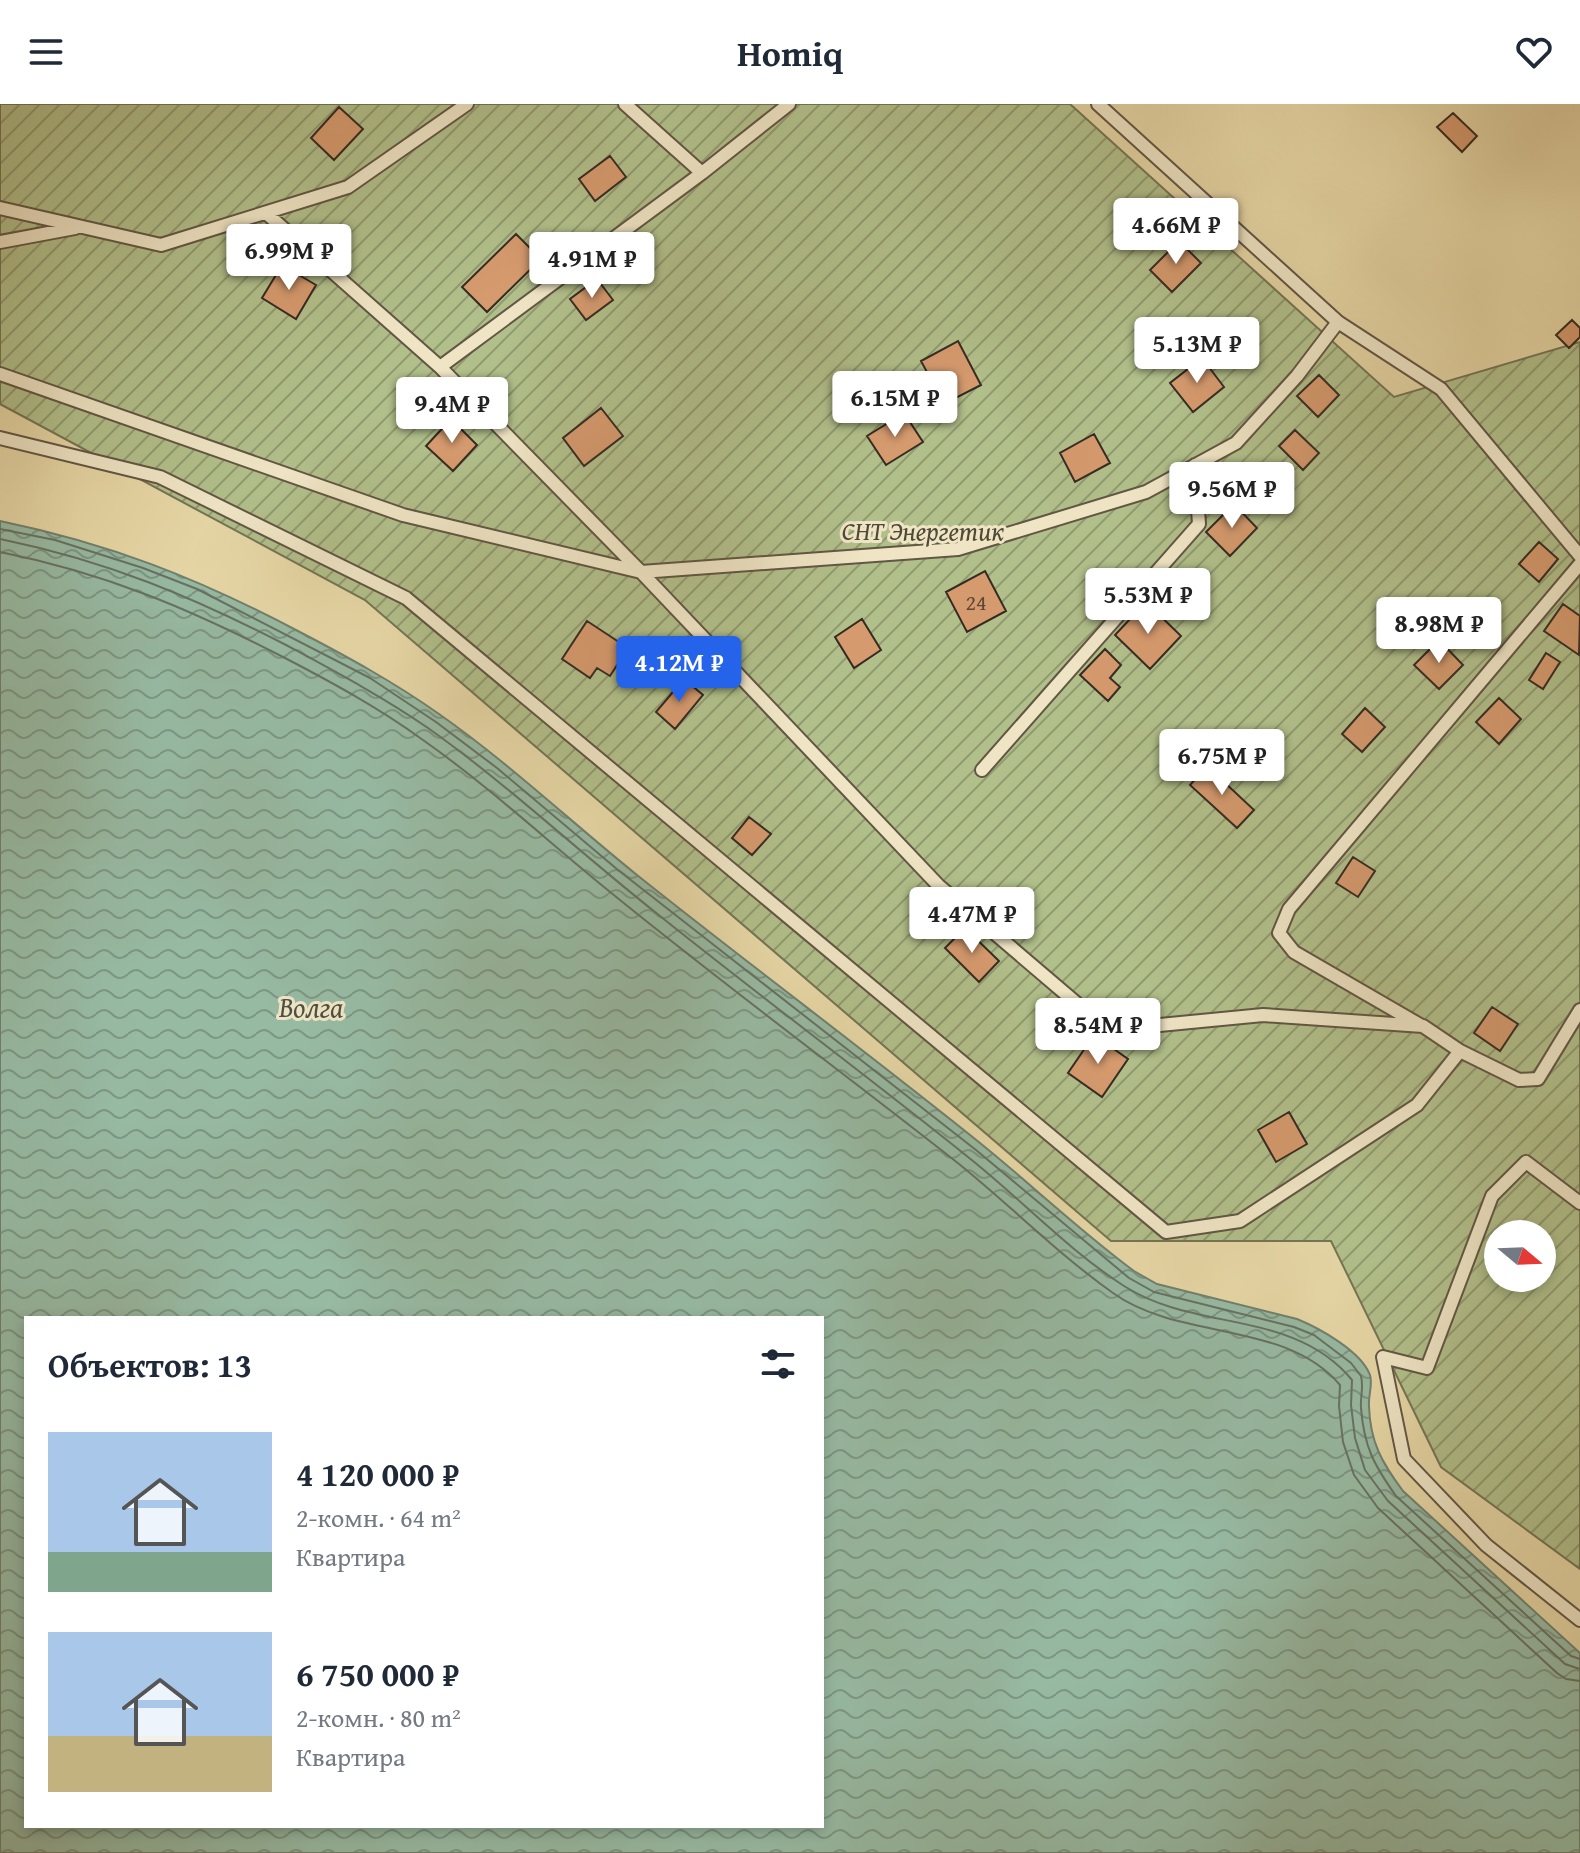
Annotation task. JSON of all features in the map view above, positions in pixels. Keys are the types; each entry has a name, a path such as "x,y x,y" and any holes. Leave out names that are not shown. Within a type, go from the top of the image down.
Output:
{"lane":[{"path":"0,208 161,245 348,187 467,104"},
{"path":"625,104 702,173"},
{"path":"440,367 702,173 789,104"},
{"path":"1098,104 1338,322 1441,389 1580,556"},
{"path":"266,213 440,367 641,572 938,885 1108,1030 1263,1015 1423,1026"},
{"path":"0,242 82,227"},
{"path":"0,374 403,515 641,572 958,549 1146,492 1236,443 1297,376 1338,322"},
{"path":"0,438 160,477 406,598 1166,1232 1240,1221 1417,1105 1460,1051"},
{"path":"982,770 1199,524 1195,465"},
{"path":"1580,564 1289,909 1279,933 1294,952 1423,1026 1460,1051 1519,1080 1538,1079 1580,1010"},
{"path":"1580,1203 1526,1162 1492,1196 1427,1368 1383,1357 1404,1459 1486,1545 1580,1620"}],"green space":[{"name":"СНТ Энергетик","path":"0,104 1070,104 1394,397 1580,342 1580,1569 1441,1467 1331,1241 1111,1241 365,600 0,404"}],"water":[{"name":"Волга","path":"0,521 79,540 188,579 259,611 387,680 490,752 637,875 937,1109 1134,1271 1157,1284 1297,1319 1349,1349 1370,1375 1370,1419 1375,1441 1383,1461 1403,1491 1580,1653 1580,1853 0,1853"}],"building":[{"path":"339,107 363,129 334,160 311,138"},
{"path":"1453,113 1477,136 1462,152 1437,127"},
{"path":"610,156 626,177 595,201 579,179"},
{"path":"516,234 541,259 487,312 462,287"},
{"path":"1179,241 1201,263 1172,292 1150,270"},
{"path":"282,265 316,285 296,319 262,298"},
{"path":"597,279 613,300 586,320 570,299"},
{"path":"1572,320 1580,328 1580,337 1569,348 1556,335"},
{"path":"958,341 981,385 944,404 921,361"},
{"path":"1202,358 1224,387 1193,412 1170,383"},
{"path":"1319,375 1339,395 1318,417 1297,396"},
{"path":"601,408 623,436 584,466 563,438"},
{"path":"904,413 923,442 886,465 867,436"},
{"path":"451,419 477,445 453,471 426,446"},
{"path":"1295,430 1319,453 1303,470 1279,446"},
{"path":"1094,434 1110,463 1075,482 1060,453"},
{"path":"1234,504 1257,528 1230,556 1206,532"},
{"path":"1539,542 1558,559 1539,582 1519,564"},
{"path":"985,571 1006,611 967,632 946,592"},
{"path":"1146,602 1181,636 1150,669 1115,635"},
{"path":"1563,604 1580,616 1579,655 1544,631"},
{"path":"862,619 881,650 854,668 835,637"},
{"path":"587,621 628,648 610,676 597,668 590,678 562,659"},
{"path":"1439,640 1463,665 1439,689 1414,665"},
{"path":"1105,649 1121,665 1110,678 1120,687 1108,701 1080,675"},
{"path":"1546,653 1560,662 1543,689 1529,680"},
{"path":"684,679 703,695 675,729 656,712"},
{"path":"1499,698 1521,719 1499,744 1476,722"},
{"path":"1365,708 1385,727 1362,752 1342,734"},
{"path":"1207,766 1254,810 1237,828 1190,785"},
{"path":"749,817 771,834 752,855 732,838"},
{"path":"1353,857 1375,871 1358,897 1336,883"},
{"path":"965,928 999,961 979,982 945,948"},
{"path":"1492,1007 1518,1024 1500,1051 1474,1033"},
{"path":"1094,1035 1128,1059 1102,1097 1068,1073"},
{"path":"1289,1112 1307,1144 1276,1162 1258,1130"}]}
